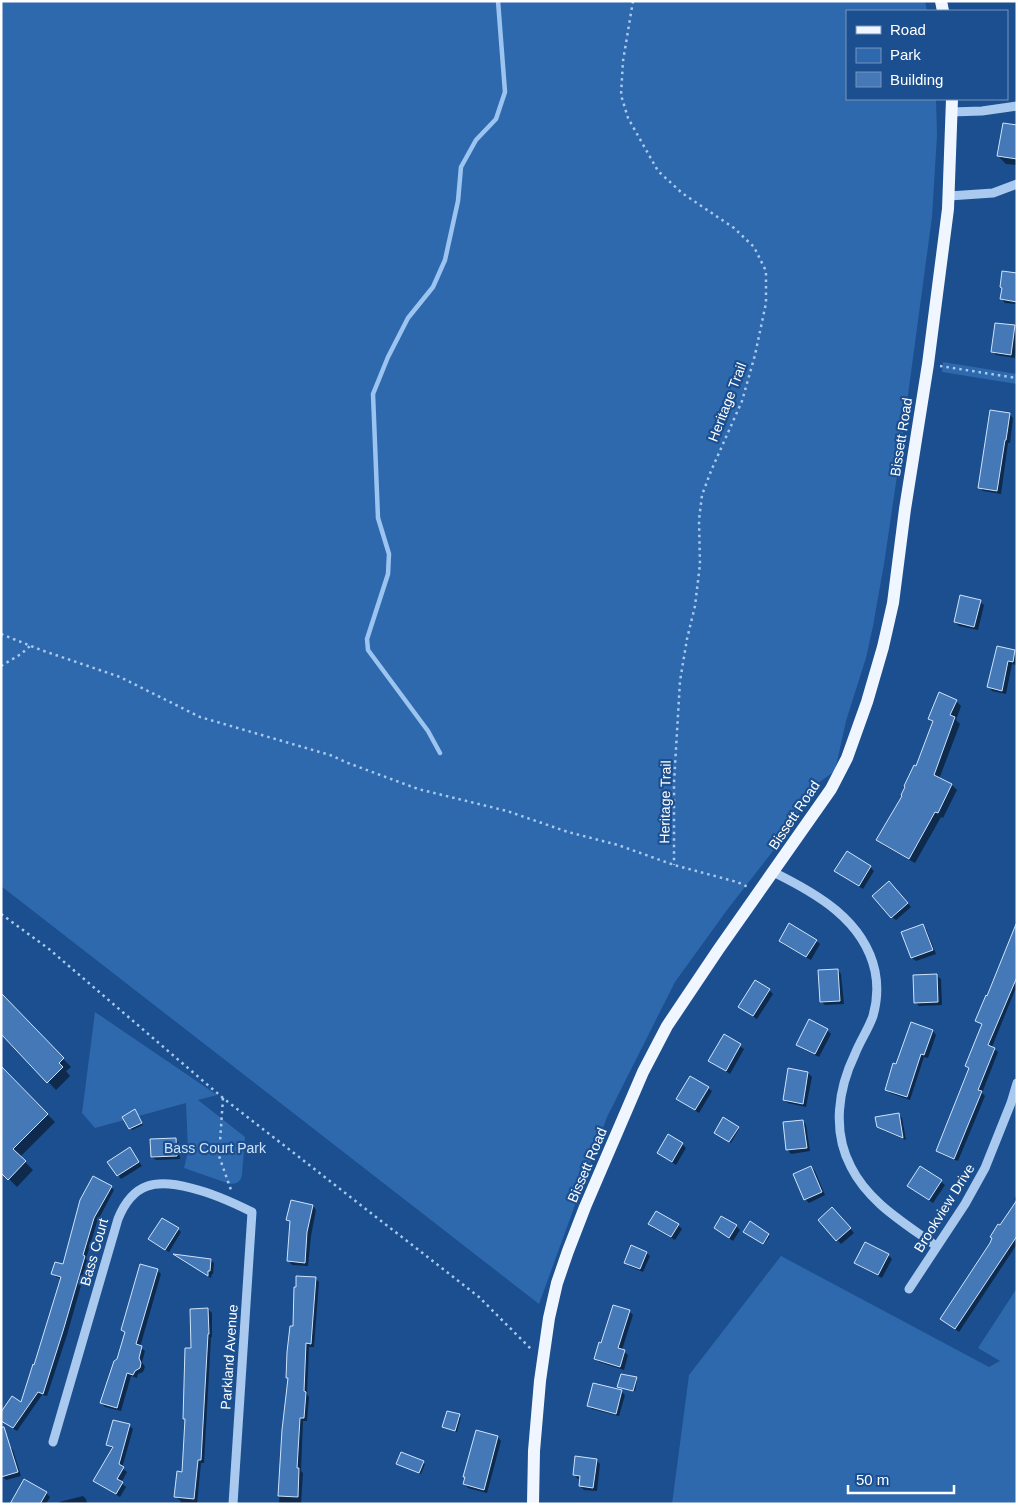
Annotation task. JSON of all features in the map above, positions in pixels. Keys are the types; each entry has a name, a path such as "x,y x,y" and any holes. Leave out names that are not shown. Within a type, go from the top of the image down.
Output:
{"main road":[{"name":"Bissett Road","path":"533,1504 534,1451 542,1360 549,1318 557,1283 584,1207 643,1072 667,1026 702,972 831,789 847,758 867,702 883,648 893,602 905,509 928,364 948,209 952,100"}],"street":[{"path":"952,112 982,111 1017,106"},
{"path":"949,196 994,193 1017,184"},
{"path":"773,872 821,898 839,912 863,941 870,954 876,977 876,1001 870,1024 854,1054 844,1081 839,1107 841,1140 850,1167 867,1191 885,1208 936,1246"},
{"name":"Brookview Drive","path":"909,1289 965,1204 985,1168 1017,1083"},
{"name":"Bass Court","path":"53,1442 118,1219 126,1203 134,1194 145,1187 167,1183 206,1192 252,1212"},
{"name":"Parkland Avenue","path":"233,1504 252,1212"}],"path":[{"name":"Heritage Trail","path":"633,1 623,61 621,95 628,118 658,171 682,193 734,228 754,248 766,271 766,303 756,355 742,401 702,495 699,520 700,564 696,606 687,639 680,680 674,783 674,865"},
{"path":"928,364 1017,378"},
{"path":"1,634 120,677 200,717 330,755 418,789 507,811 568,832 618,845 674,865 737,882 758,892"},
{"path":"1,666 30,646"},
{"path":"1,914 50,949 223,1098 479,1297 542,1360"},
{"path":"223,1098 219,1156 236,1204"}],"green space":[{"path":"1,1 925,1 927,10 846,10 846,100 936,100 937,135 932,217 884,564 866,658 846,721 835,771 814,786 783,838 727,910 675,982 607,1117 539,1304 1,886"},
{"path":"943,362 1017,374 1017,384 942,372"},
{"name":"Bass Court Park","path":"95,1012 217,1095 198,1100 245,1137 242,1175 238,1182 230,1184 184,1168 188,1152 186,1103 95,1128 82,1113"},
{"path":"781,1256 989,1367 1000,1361 978,1348 1017,1288 1017,1504 672,1504 689,1375"}],"building":[{"path":"1003,123 1017,125 1017,159 997,156"},
{"path":"1002,271 1017,273 1017,302 1000,299"},
{"path":"995,323 1015,325 1011,355 991,352"},
{"path":"990,410 1010,413 997,491 978,488"},
{"path":"960,595 981,600 974,627 954,622"},
{"path":"997,646 1015,650 1013,662 1008,661 1002,691 987,687"},
{"path":"939,692 957,700 950,715 955,717 934,775 952,784 938,813 935,812 909,859 876,840 902,796 904,786 914,765 916,766 933,721 928,719"},
{"path":"847,851 871,866 859,886 834,871"},
{"path":"889,881 908,903 891,918 872,896"},
{"path":"789,923 817,940 806,957 779,941"},
{"path":"923,924 933,950 911,958 901,932"},
{"path":"1016,924 1017,977 988,1045 995,1048 978,1090 982,1091 954,1159 936,1151 969,1068 965,1066 982,1024 975,1021"},
{"path":"838,969 840,1001 820,1002 818,970"},
{"path":"937,974 938,1002 914,1003 913,975"},
{"path":"755,980 770,989 753,1016 738,1007"},
{"path":"1,993 64,1058 59,1063 63,1067 47,1083 1,1034"},
{"path":"809,1019 828,1029 815,1054 796,1045"},
{"path":"911,1022 933,1030 924,1055 921,1054 907,1097 885,1090 893,1063 896,1064"},
{"path":"724,1034 741,1044 726,1071 708,1061"},
{"path":"1,1066 48,1114 13,1149 26,1161 8,1180 1,1173"},
{"path":"788,1068 808,1072 803,1104 783,1100"},
{"path":"690,1076 709,1087 695,1110 676,1099"},
{"path":"135,1109 142,1123 129,1129 122,1117"},
{"path":"899,1113 903,1138 877,1127 875,1117"},
{"path":"723,1117 739,1127 729,1142 714,1133"},
{"path":"803,1120 807,1148 786,1150 783,1122"},
{"path":"668,1134 683,1143 672,1162 657,1153"},
{"path":"176,1138 177,1156 151,1157 150,1139"},
{"path":"130,1147 139,1162 117,1176 107,1162"},
{"path":"811,1166 822,1192 804,1200 793,1174"},
{"path":"920,1166 942,1180 929,1200 907,1186"},
{"path":"93,1176 112,1186 94,1218 83,1255 85,1256 43,1394 38,1392 13,1428 1,1421 1,1412 12,1396 21,1402 61,1277 51,1274 55,1262 63,1264 80,1200"},
{"path":"291,1200 313,1205 307,1232 305,1263 287,1261 290,1221 286,1220"},
{"path":"1017,1200 1017,1236 955,1329 940,1319 990,1243 992,1238 990,1237 998,1224 1000,1225"},
{"path":"832,1207 851,1228 836,1241 818,1220"},
{"path":"656,1211 679,1224 671,1237 648,1224"},
{"path":"721,1216 737,1225 729,1238 714,1228"},
{"path":"162,1218 179,1228 165,1250 148,1239"},
{"path":"750,1221 769,1234 763,1244 743,1232"},
{"path":"865,1242 889,1254 878,1275 854,1263"},
{"path":"631,1245 647,1252 640,1269 624,1263"},
{"path":"173,1254 211,1259 208,1276"},
{"path":"140,1264 158,1269 136,1344 142,1346 139,1358 140,1368 133,1375 127,1373 117,1408 100,1403 125,1332 121,1330"},
{"path":"296,1276 316,1277 311,1344 306,1343 304,1391 306,1392 304,1418 300,1418 297,1468 299,1468 298,1497 278,1496 282,1430 288,1378 286,1378 287,1352 290,1326 293,1326"},
{"path":"613,1305 630,1310 618,1348 625,1350 620,1367 594,1359"},
{"path":"208,1308 209,1334 201,1460 198,1460 194,1499 174,1497 177,1471 182,1472 185,1419 183,1419 185,1348 191,1348 190,1309"},
{"path":"621,1374 637,1377 633,1391 617,1387"},
{"path":"593,1383 622,1390 616,1414 587,1406"},
{"path":"447,1411 460,1414 455,1431 442,1427"},
{"path":"113,1420 130,1424 119,1464 124,1467 117,1479 123,1482 116,1494 93,1481 113,1447 106,1445"},
{"path":"1,1427 4,1427 18,1472 1,1477"},
{"path":"476,1430 498,1436 484,1490 463,1484 465,1477 463,1477"},
{"path":"401,1452 424,1461 419,1473 396,1464"},
{"path":"575,1456 597,1459 593,1488 579,1486 580,1476 573,1475"},
{"path":"24,1479 47,1492 40,1504 10,1504"}],"waterway":[{"path":"440,753 428,731 368,650 367,639 388,574 389,554 378,518 373,394 388,357 408,318 433,287 445,260 458,201 461,167 476,140 496,119 505,92 498,1"}]}
